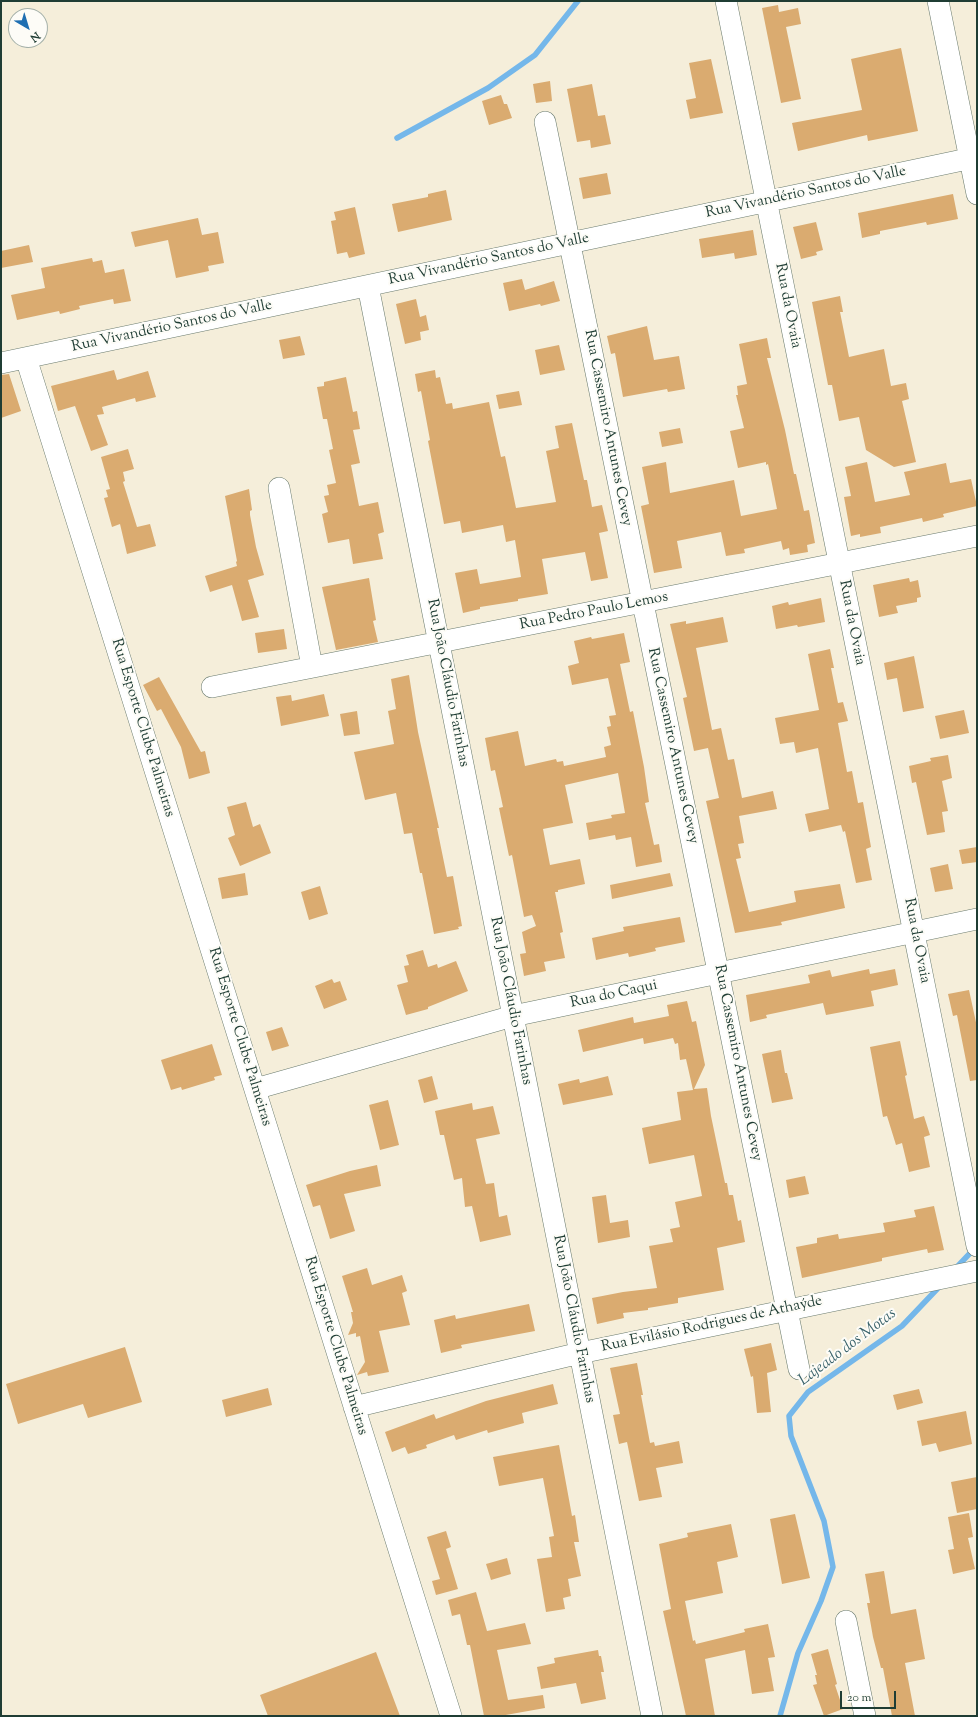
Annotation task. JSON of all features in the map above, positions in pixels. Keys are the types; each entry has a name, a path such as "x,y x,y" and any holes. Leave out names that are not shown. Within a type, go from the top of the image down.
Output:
{"street":[{"name":"Rua da Ovaia","path":"726,1 976,1240"},
{"path":"938,1 973,158 977,194"},
{"name":"Rua Cassemiro Antunes Cevey","path":"545,122 799,1369"},
{"name":"Rua Vivandério Santos do Valle","path":"1,363 973,158"},
{"name":"Rua João Cláudio Farinhas","path":"368,286 652,1716"},
{"name":"Rua Esporte Clube Palmeiras","path":"26,358 451,1716"},
{"path":"279,488 312,667"},
{"name":"Rua Pedro Paulo Lemos","path":"212,687 977,536"},
{"name":"Rua do Caqui","path":"255,1089 513,1016 977,919"},
{"name":"Rua Evilásio Rodrigues de Athaýde","path":"354,1407 580,1352 969,1272"},
{"path":"846,1621 866,1716"}],"building":[{"path":"778,5 779,12 798,8 801,24 786,27 801,99 781,103 762,8"},
{"path":"901,48 918,131 868,141 867,135 798,151 792,123 862,110 851,59"},
{"path":"711,59 723,113 690,119 686,100 696,98 689,63"},
{"path":"550,81 552,101 536,103 533,84"},
{"path":"592,84 598,116 605,115 611,144 591,148 590,140 577,142 567,89"},
{"path":"501,95 504,104 507,104 512,118 489,125 482,101"},
{"path":"607,173 611,194 583,199 579,178"},
{"path":"446,190 452,220 398,232 392,204 428,197 428,194"},
{"path":"953,194 958,219 927,225 926,222 880,231 880,234 862,238 858,213"},
{"path":"355,207 365,254 349,258 347,252 337,254 331,221 336,220 334,212"},
{"path":"198,218 202,235 218,232 224,263 208,266 209,271 176,278 168,240 135,247 131,232"},
{"path":"816,222 823,250 816,252 817,255 801,259 793,227"},
{"path":"753,230 757,255 735,259 734,253 702,258 699,239"},
{"path":"29,245 33,262 1,268 1,251"},
{"path":"92,258 93,262 102,260 105,273 124,269 131,301 114,304 113,299 79,306 80,309 60,314 59,311 17,320 11,295 45,288 41,268"},
{"path":"522,279 525,290 554,281 560,301 541,306 540,304 509,311 503,283"},
{"path":"840,296 843,312 840,312 849,357 884,349 891,386 906,383 909,399 902,401 916,462 894,467 866,450 859,417 839,421 832,385 828,385 812,302"},
{"path":"416,299 420,317 426,315 429,330 420,332 421,340 405,344 396,304"},
{"path":"647,326 654,360 679,356 685,389 668,392 667,389 623,397 615,353 611,354 607,336"},
{"path":"300,336 305,355 283,359 279,340"},
{"path":"767,338 771,358 767,358 785,430 794,474 796,474 804,511 809,510 815,543 807,545 808,552 790,555 789,548 783,550 781,541 744,549 745,553 726,556 721,532 677,541 682,568 654,573 641,506 649,504 642,467 666,462 670,493 734,480 741,516 777,509 768,464 766,465 766,462 738,468 730,431 744,428 736,395 738,395 737,386 747,384 739,344"},
{"path":"559,345 565,370 540,375 535,350"},
{"path":"114,370 117,380 148,371 156,397 136,402 135,398 102,407 104,414 97,415 108,445 91,451 75,406 58,411 51,386"},
{"path":"435,370 436,378 440,377 446,404 452,403 453,409 489,402 501,457 505,456 516,508 556,502 546,451 559,448 555,426 572,423 584,480 587,480 592,507 602,505 608,531 599,533 608,578 591,581 585,552 542,559 548,594 518,599 518,601 480,607 480,609 463,613 455,573 477,569 480,584 521,577 515,540 506,542 503,525 462,533 460,521 444,524 428,441 430,440 421,391 418,392 415,374"},
{"path":"9,374 21,411 1,418 1,375"},
{"path":"346,377 353,412 357,411 360,429 353,430 360,463 351,465 359,506 378,502 384,532 378,534 383,559 353,564 349,539 328,543 322,514 328,512 324,496 329,495 327,485 336,483 329,450 333,449 327,419 323,419 317,387 324,386 324,382"},
{"path":"519,391 522,405 499,409 496,395"},
{"path":"680,428 683,443 662,447 659,432"},
{"path":"128,449 134,469 123,472 125,481 123,482 137,527 150,524 156,546 127,554 120,524 112,527 104,498 108,497 106,490 110,489 101,457"},
{"path":"867,462 875,502 910,495 904,472 946,463 950,483 971,479 977,506 943,514 944,517 923,522 922,518 880,527 881,533 860,537 860,534 851,536 844,497 851,496 845,467"},
{"path":"249,489 252,510 250,511 250,515 256,547 264,575 248,580 259,617 242,621 232,585 210,592 205,576 237,566 225,496"},
{"path":"369,578 376,620 373,621 378,642 336,650 322,587"},
{"path":"909,578 910,582 918,580 921,597 917,598 917,602 896,606 898,613 879,617 873,585"},
{"path":"821,598 825,622 776,629 772,606 788,602 789,605"},
{"path":"723,617 728,642 696,648 712,730 721,728 728,760 734,759 742,798 773,791 777,809 739,816 744,843 738,844 741,858 736,859 749,912 796,902 794,891 840,884 845,908 781,922 782,925 735,933 706,801 719,798 708,748 694,751 683,698 687,697 670,624 686,621 686,624"},
{"path":"284,629 287,649 258,653 255,633"},
{"path":"624,633 630,662 620,664 630,712 633,711 644,767 649,802 645,803 654,845 659,844 662,862 636,867 631,837 616,840 615,835 589,840 586,823 612,818 611,815 625,813 618,773 565,785 573,823 543,829 550,865 580,859 585,884 555,892 563,932 560,933 565,958 544,962 546,971 524,976 520,954 526,953 522,932 536,926 532,915 524,917 512,855 509,856 499,808 503,807 495,770 491,771 485,738 518,731 525,766 556,759 557,762 563,761 564,766 606,757 604,747 611,745 607,727 611,726 609,716 616,715 608,678 572,685 568,666 579,663 574,641 591,637 592,639"},
{"path":"830,649 834,668 831,668 838,703 843,702 848,721 838,723 847,772 852,771 858,803 863,802 871,847 866,849 872,880 856,883 845,831 843,832 841,825 809,832 805,814 829,809 818,748 796,753 794,742 780,744 775,718 819,710 808,654"},
{"path":"914,656 924,708 903,712 897,678 887,680 884,663"},
{"path":"409,675 418,732 439,828 437,828 447,877 453,876 462,926 458,927 459,929 434,934 422,873 420,873 412,833 404,834 396,793 365,800 354,752 394,744 388,711 396,709 391,679"},
{"path":"159,677 201,752 205,751 210,773 189,779 181,747 161,709 157,711 143,685"},
{"path":"324,694 329,716 281,726 276,697 291,695 292,701"},
{"path":"964,710 969,733 940,739 935,716"},
{"path":"357,711 360,734 344,736 340,714"},
{"path":"948,755 952,778 942,781 948,811 942,812 945,832 927,835 916,782 912,783 909,766 931,761 930,758"},
{"path":"246,802 253,827 260,824 271,853 240,866 228,838 235,835 227,807"},
{"path":"977,847 977,862 962,864 959,850"},
{"path":"948,864 953,889 935,892 930,868"},
{"path":"245,873 248,895 222,899 218,878"},
{"path":"670,873 673,886 612,899 610,885"},
{"path":"320,886 328,914 309,920 301,892"},
{"path":"680,917 685,942 655,948 656,951 629,957 628,953 596,960 592,938 624,931 623,927"},
{"path":"423,950 428,967 437,964 438,968 456,961 468,991 428,1007 428,1009 406,1015 397,985 408,982 404,966 409,965 406,955"},
{"path":"869,969 870,974 895,969 898,985 871,991 874,1006 826,1015 823,1003 766,1015 767,1018 750,1022 746,995 810,983 808,975 830,970 832,977"},
{"path":"332,979 334,983 340,981 347,1000 324,1009 315,986"},
{"path":"969,990 977,1027 977,1080 970,1081 957,1015 953,1016 948,994"},
{"path":"687,1001 692,1022 696,1021 705,1065 694,1089 707,1088 711,1116 725,1183 727,1183 729,1195 733,1195 738,1221 741,1220 745,1242 717,1248 724,1290 678,1298 678,1303 648,1308 648,1310 623,1313 624,1318 597,1324 592,1298 623,1292 657,1288 649,1246 673,1242 670,1229 680,1227 675,1202 702,1196 694,1155 649,1164 642,1128 681,1120 677,1092 693,1090 686,1059 680,1060 678,1043 675,1044 673,1038 644,1044 643,1038 583,1052 578,1030 633,1017 634,1023 669,1016 667,1005"},
{"path":"282,1027 289,1046 272,1051 266,1032"},
{"path":"900,1041 907,1075 905,1076 914,1119 924,1116 930,1135 924,1137 930,1167 909,1172 902,1143 896,1145 887,1116 883,1117 870,1047"},
{"path":"212,1044 222,1075 214,1077 215,1080 182,1090 181,1087 171,1090 161,1060"},
{"path":"781,1050 785,1073 787,1073 793,1099 772,1103 762,1054"},
{"path":"432,1076 438,1099 424,1103 418,1080"},
{"path":"608,1076 613,1095 563,1105 558,1084 579,1079 580,1083"},
{"path":"388,1100 399,1145 380,1150 369,1105"},
{"path":"472,1103 473,1110 493,1106 500,1134 476,1139 486,1184 494,1183 499,1217 507,1215 511,1235 480,1242 472,1206 465,1207 462,1178 454,1180 444,1135 440,1135 435,1111"},
{"path":"377,1165 381,1186 344,1194 355,1231 330,1239 320,1205 313,1207 306,1185 350,1171"},
{"path":"805,1176 809,1194 789,1198 786,1180"},
{"path":"606,1195 610,1223 628,1220 630,1237 598,1243 592,1197"},
{"path":"934,1206 944,1250 928,1253 927,1249 882,1258 882,1261 802,1278 796,1247 817,1243 817,1238 838,1234 839,1239 885,1232 883,1223 916,1217 914,1210"},
{"path":"367,1268 372,1285 402,1275 407,1291 402,1293 410,1325 379,1331 389,1372 368,1376 367,1372 357,1375 365,1362 360,1336 356,1337 356,1333 348,1335 353,1323 351,1312 353,1312 342,1276"},
{"path":"529,1304 535,1331 461,1345 462,1348 441,1353 434,1320 455,1315 456,1319"},
{"path":"771,1343 777,1370 767,1373 771,1412 757,1413 753,1376 751,1377 744,1349"},
{"path":"125,1347 142,1402 88,1418 83,1404 18,1424 6,1384"},
{"path":"637,1363 650,1443 654,1442 655,1446 679,1441 683,1463 656,1468 662,1497 639,1501 627,1442 619,1444 613,1415 620,1414 610,1368"},
{"path":"553,1384 558,1404 522,1413 524,1423 488,1433 487,1430 456,1440 454,1435 426,1445 427,1448 408,1454 405,1447 392,1452 385,1432 434,1414 436,1419 486,1401"},
{"path":"268,1388 272,1405 226,1417 222,1400"},
{"path":"919,1389 923,1403 897,1410 893,1395"},
{"path":"966,1411 972,1444 939,1452 936,1443 922,1446 917,1421"},
{"path":"559,1445 572,1516 575,1515 579,1542 574,1542 581,1576 568,1579 571,1596 563,1598 565,1609 546,1612 537,1559 552,1557 549,1537 554,1536 543,1478 499,1486 493,1457"},
{"path":"977,1477 977,1509 957,1513 951,1482"},
{"path":"969,1513 973,1537 968,1538 975,1569 953,1574 948,1550 954,1549 948,1517"},
{"path":"795,1514 810,1578 782,1584 770,1519"},
{"path":"731,1524 738,1557 717,1562 723,1593 685,1601 693,1641 695,1640 696,1644 745,1632 744,1629 768,1624 775,1657 768,1658 774,1691 752,1694 745,1650 705,1659 715,1716 686,1716 663,1611 671,1609 659,1544 688,1537 687,1533"},
{"path":"446,1531 451,1547 446,1549 458,1589 436,1595 432,1581 440,1579 427,1537"},
{"path":"507,1558 511,1574 491,1580 486,1564"},
{"path":"884,1571 891,1614 916,1609 925,1659 905,1663 915,1716 892,1716 883,1668 881,1668 873,1637 867,1603 870,1603 865,1574"},
{"path":"476,1592 487,1631 525,1623 531,1644 497,1650 508,1700 543,1695 545,1708 500,1716 484,1716 470,1645 467,1645 460,1614 452,1616 448,1600"},
{"path":"828,1649 837,1684 835,1685 843,1709 824,1716 813,1685 817,1684 815,1675 817,1675 811,1654"},
{"path":"598,1650 599,1656 601,1656 604,1672 601,1672 606,1699 581,1704 576,1683 541,1689 537,1667 555,1663 554,1658"},
{"path":"376,1652 400,1716 268,1716 260,1695"}],"waterway":[{"path":"397,138 488,88 535,55 578,1"},
{"name":"Lajeado dos Motas","path":"955,1269 974,1249"},
{"name":"Lajeado dos Motas","path":"780,1716 798,1653 821,1601 833,1567 824,1521 791,1436 789,1416 808,1392 902,1326 940,1286"}]}
